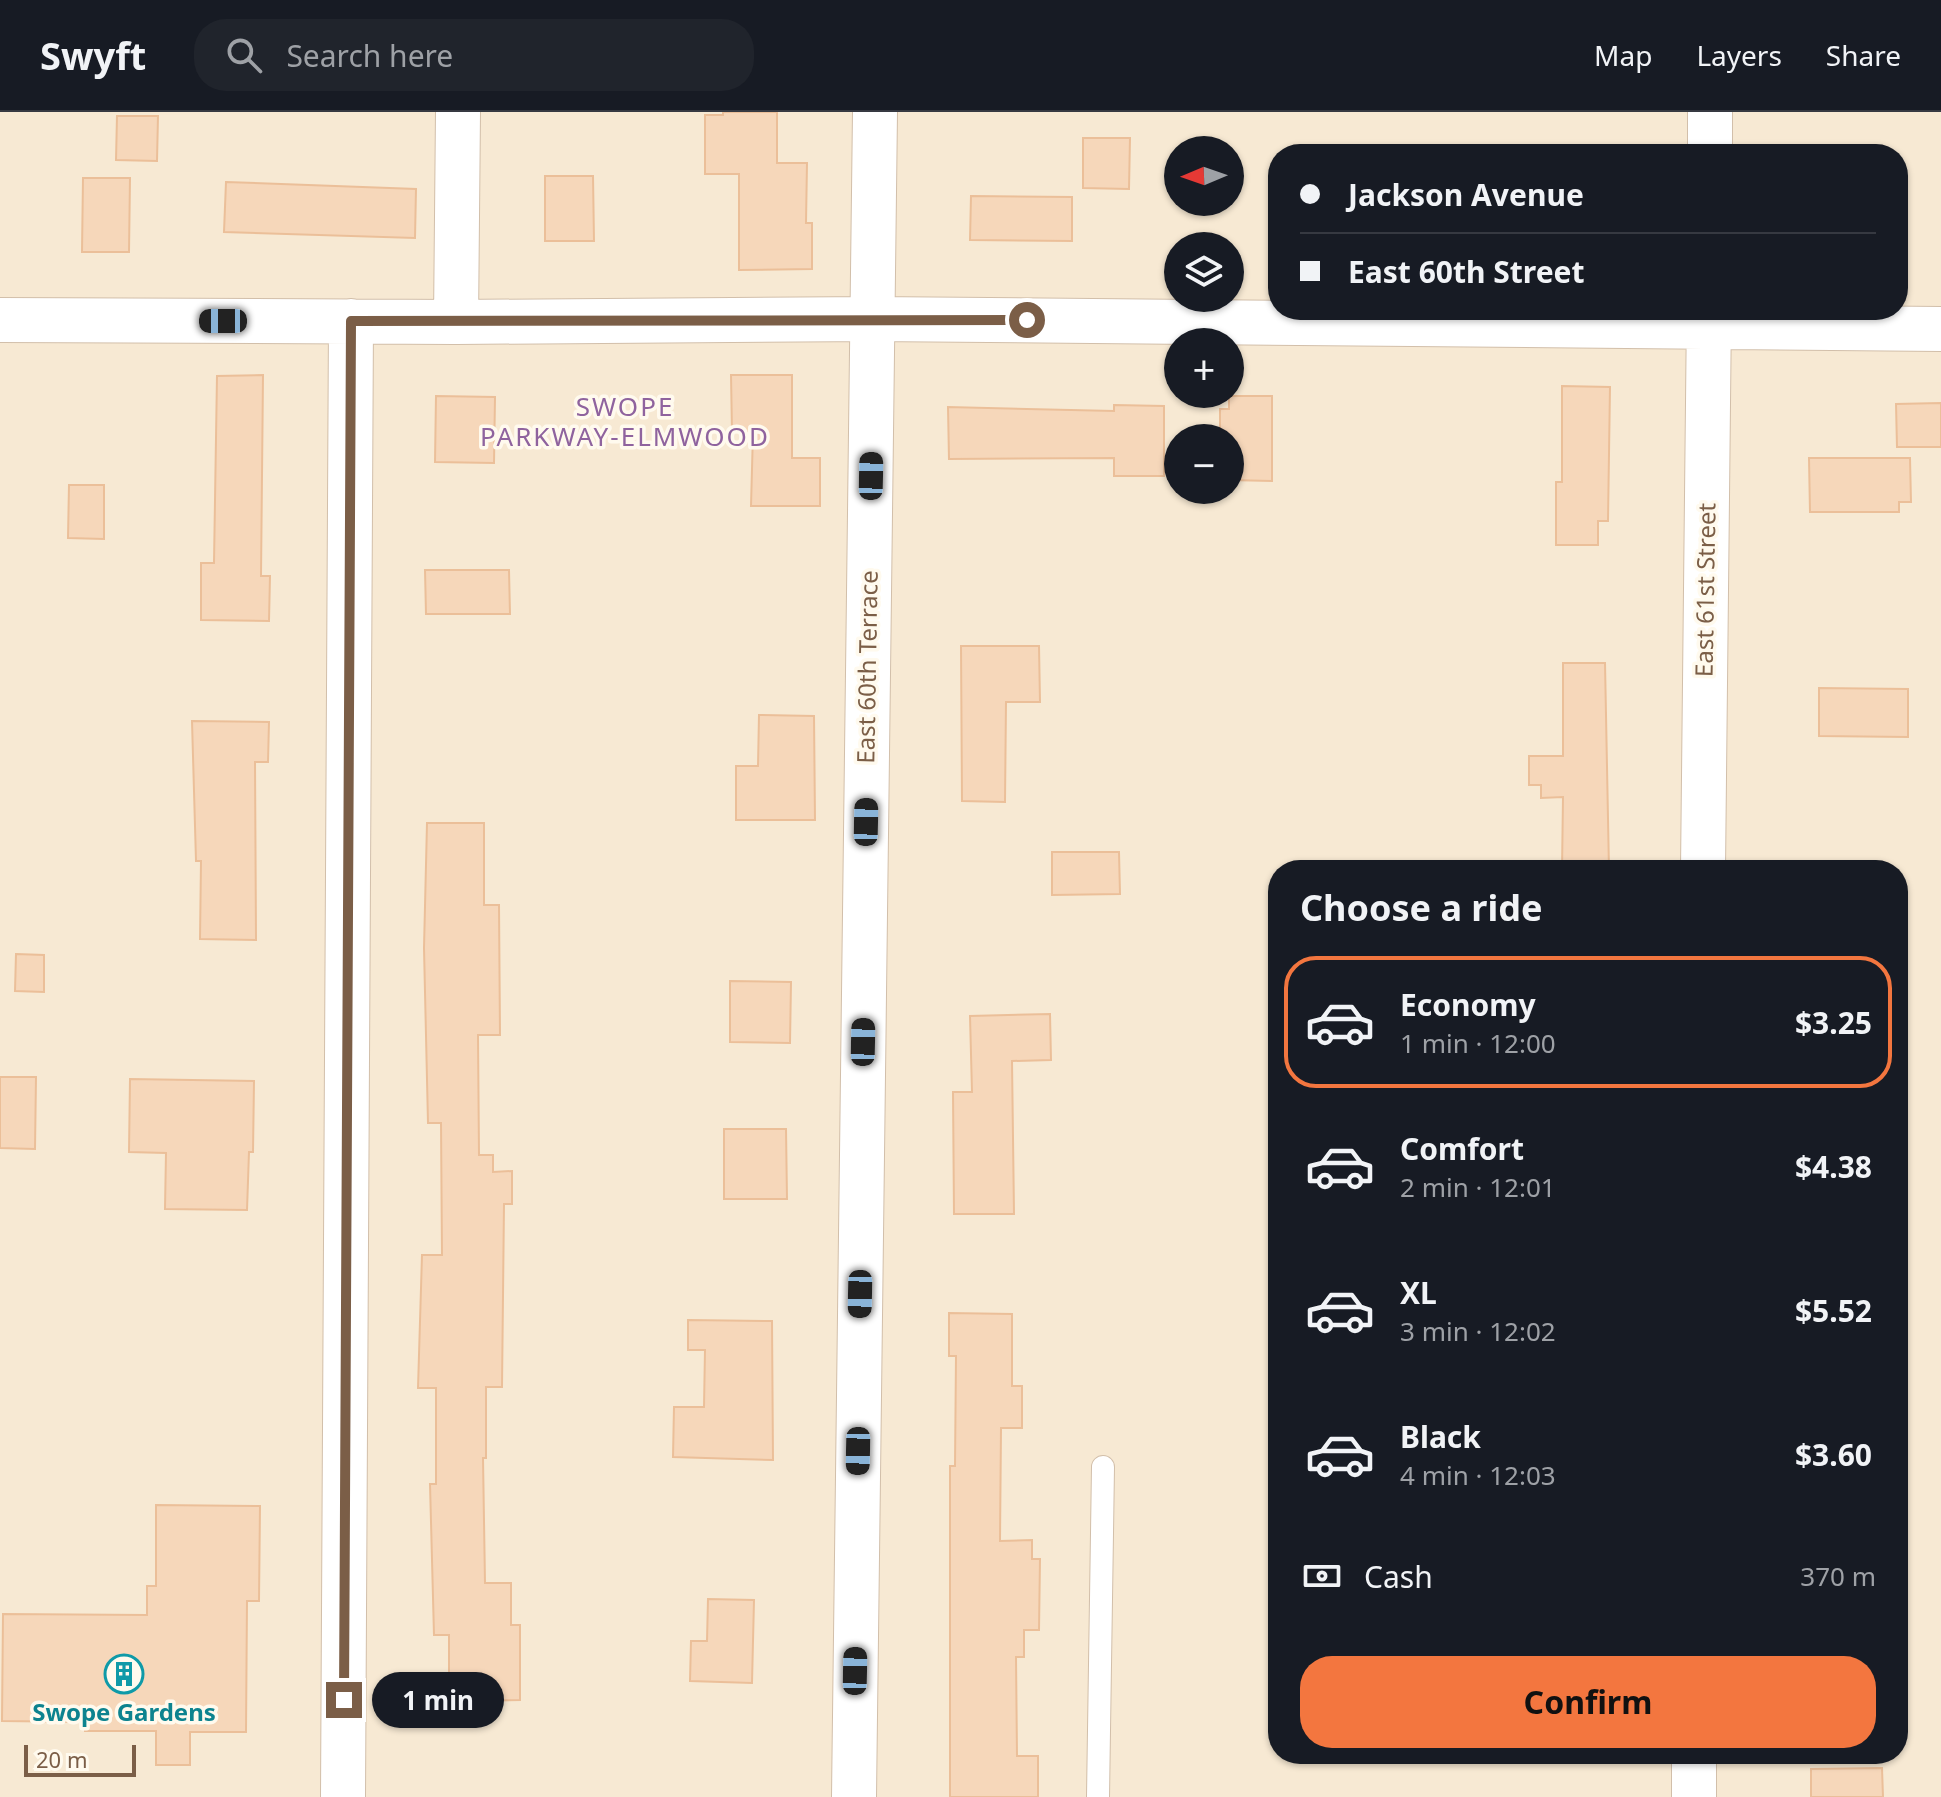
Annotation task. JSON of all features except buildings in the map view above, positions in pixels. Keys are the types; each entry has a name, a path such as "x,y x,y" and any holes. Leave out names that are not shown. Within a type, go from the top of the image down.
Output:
{"street":[{"path":"456,322 458,112"},
{"name":"East 60th Terrace","path":"854,1797 875,112"},
{"path":"1710,112 1710,144"},
{"path":"0,320 1268,319"},
{"name":"East 61st Street","path":"1703,860 1709,320"},
{"path":"1732,320 1941,329"},
{"path":"343,1797 351,321"},
{"path":"1694,1764 1694,1797"}],"lane":[{"path":"1098,1797 1103,1467"}],"shaded area":[{"path":"0,112 1941,112 1941,1797 0,1797"}],"place":[{"name":"Swope Gardens","path":"124,1674"}],"district":[{"name":"SWOPE PARKWAY-ELMWOOD","path":"625,422"}],"route":[{"path":"344,1700 351,321 1027,320"}]}
